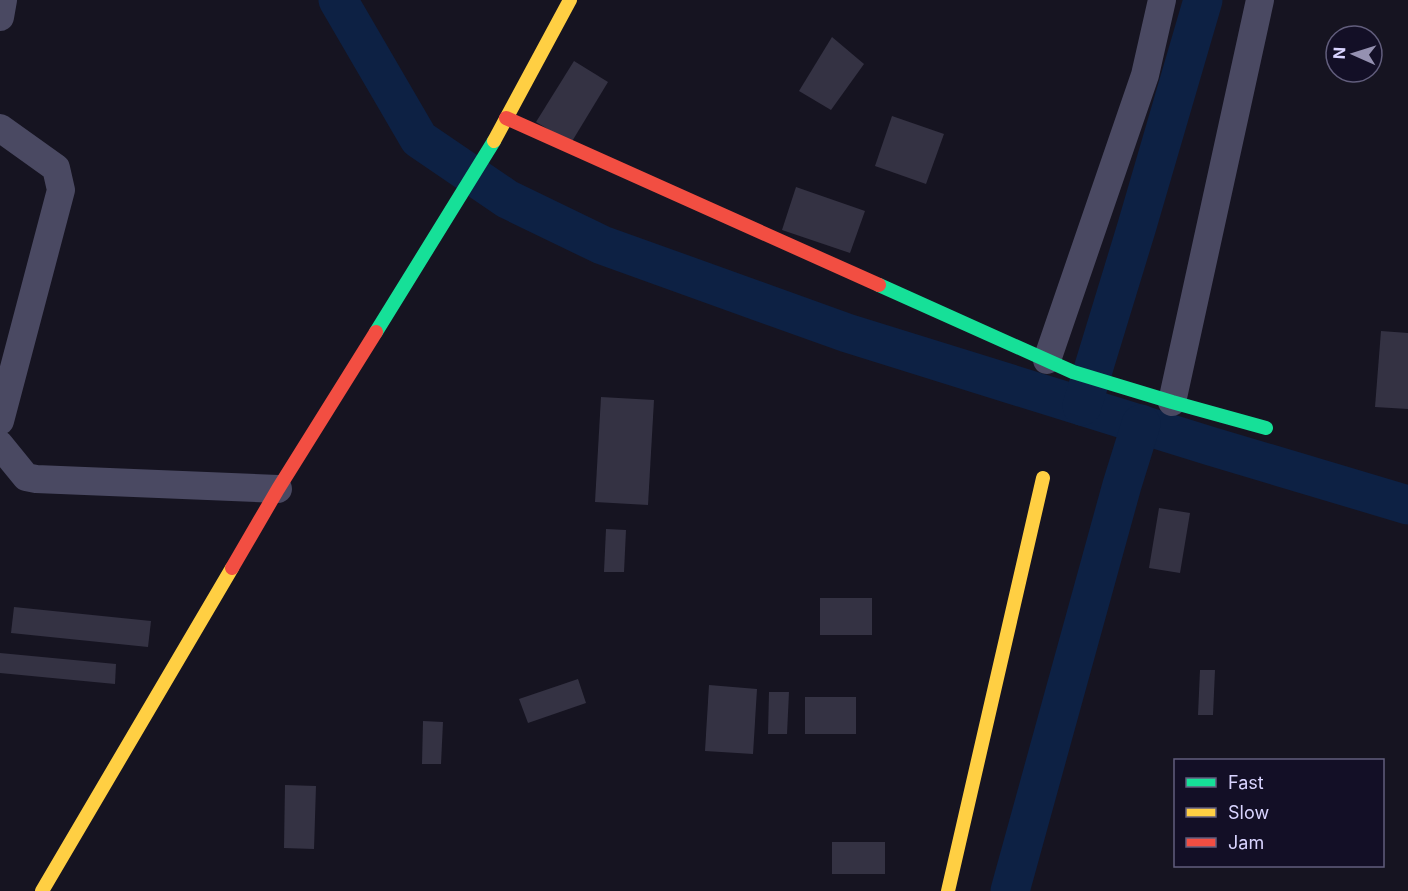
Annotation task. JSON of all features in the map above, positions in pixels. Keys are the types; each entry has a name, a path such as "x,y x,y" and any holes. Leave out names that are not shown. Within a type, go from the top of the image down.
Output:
{"street":[{"path":"0,17 3,0"},
{"path":"42,891 278,489 492,143 570,0"},
{"path":"1047,360 1145,75 1162,0"},
{"path":"1172,402 1260,0"},
{"path":"506,118 1073,372 1266,428"},
{"path":"0,128 56,168 61,190 0,421"},
{"path":"0,445 26,477 36,479 278,489"},
{"path":"948,891 1043,478"}],"building":[{"path":"832,37 864,64 831,110 799,91"},
{"path":"574,61 608,82 571,143 536,122"},
{"path":"892,116 944,134 926,184 875,166"},
{"path":"796,187 865,211 850,253 782,230"},
{"path":"1381,331 1408,333 1408,409 1375,407"},
{"path":"601,397 654,400 648,505 595,502"},
{"path":"1159,508 1190,513 1180,573 1149,568"},
{"path":"606,529 626,530 624,572 604,572"},
{"path":"820,598 872,598 872,635 820,635"},
{"path":"14,607 151,621 148,647 11,633"},
{"path":"0,653 116,664 115,684 0,673"},
{"path":"1200,670 1215,670 1213,715 1198,715"},
{"path":"578,679 586,703 528,723 519,699"},
{"path":"709,685 757,689 753,754 705,751"},
{"path":"769,692 789,692 787,734 768,734"},
{"path":"805,697 856,697 856,734 805,734"},
{"path":"423,721 443,722 441,764 422,764"},
{"path":"285,785 316,786 314,849 284,848"},
{"path":"832,842 885,842 885,874 832,874"}],"waterway":[{"path":"338,0 419,139 507,199 602,245 847,333 1408,505"},
{"path":"1082,406 1203,0"},
{"path":"1010,891 1122,485 1141,424"}],"traffic: fast":[{"path":"376,332 494,141"},
{"path":"879,285 1073,372 1266,428"}],"traffic: slow":[{"path":"494,141 570,0"},
{"path":"948,891 1043,478"},
{"path":"42,891 232,568"}],"traffic: jam":[{"path":"506,118 879,285"},
{"path":"232,568 278,489 376,332"}]}
